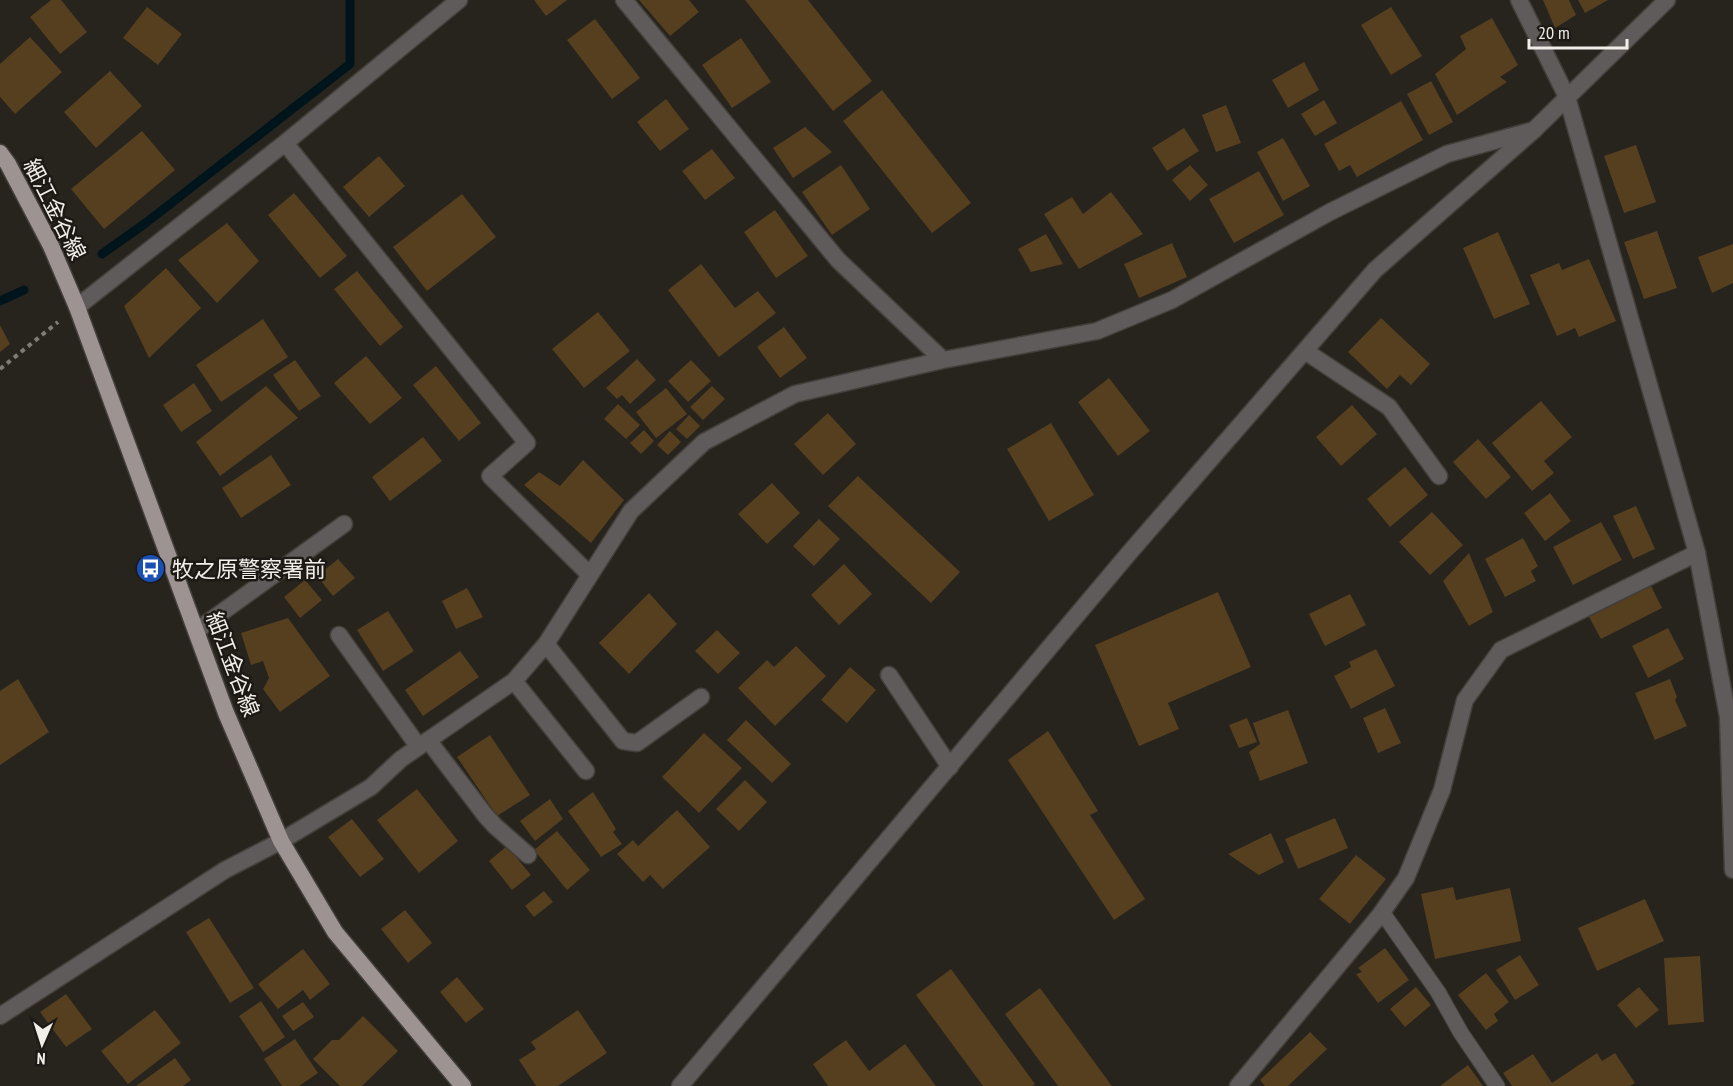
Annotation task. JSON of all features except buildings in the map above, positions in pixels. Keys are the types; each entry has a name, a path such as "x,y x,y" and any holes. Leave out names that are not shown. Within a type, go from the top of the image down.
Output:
{"main road":[{"name":"細江金谷線","path":"0,153 51,246 77,307 226,713 281,841 335,932 463,1086"}],"street":[{"path":"77,307 285,144 459,0"},
{"path":"624,0 838,260 943,360"},
{"path":"1519,0 1567,97 1697,552 1730,717 1733,870"},
{"path":"681,1086 1130,552 1375,270 1534,130 1666,0"},
{"path":"0,1016 225,870 281,841 371,787 401,759 514,681 546,644 631,511 704,442 795,394 943,360 1097,331 1172,300 1330,212 1447,154 1534,130"},
{"path":"285,144 527,443 490,476 590,575"},
{"path":"1305,351 1389,407 1439,476"},
{"path":"196,632 344,524"},
{"path":"1238,1086 1382,912 1406,878 1442,790 1465,700 1502,650 1697,552"},
{"path":"339,635 423,743 495,826 528,855"},
{"path":"546,644 623,741 637,743 701,697"},
{"path":"890,675 950,767"},
{"path":"514,681 586,771"}],"lane":[{"path":"1382,912 1438,992 1461,1033 1497,1086"}],"path":[{"path":"0,369 77,307"}],"waterway":[{"path":"102,254 147,222 350,64 350,0"},
{"path":"0,301 24,290"}],"place":[{"name":"牧之原警察署前","path":"151,569"}]}
